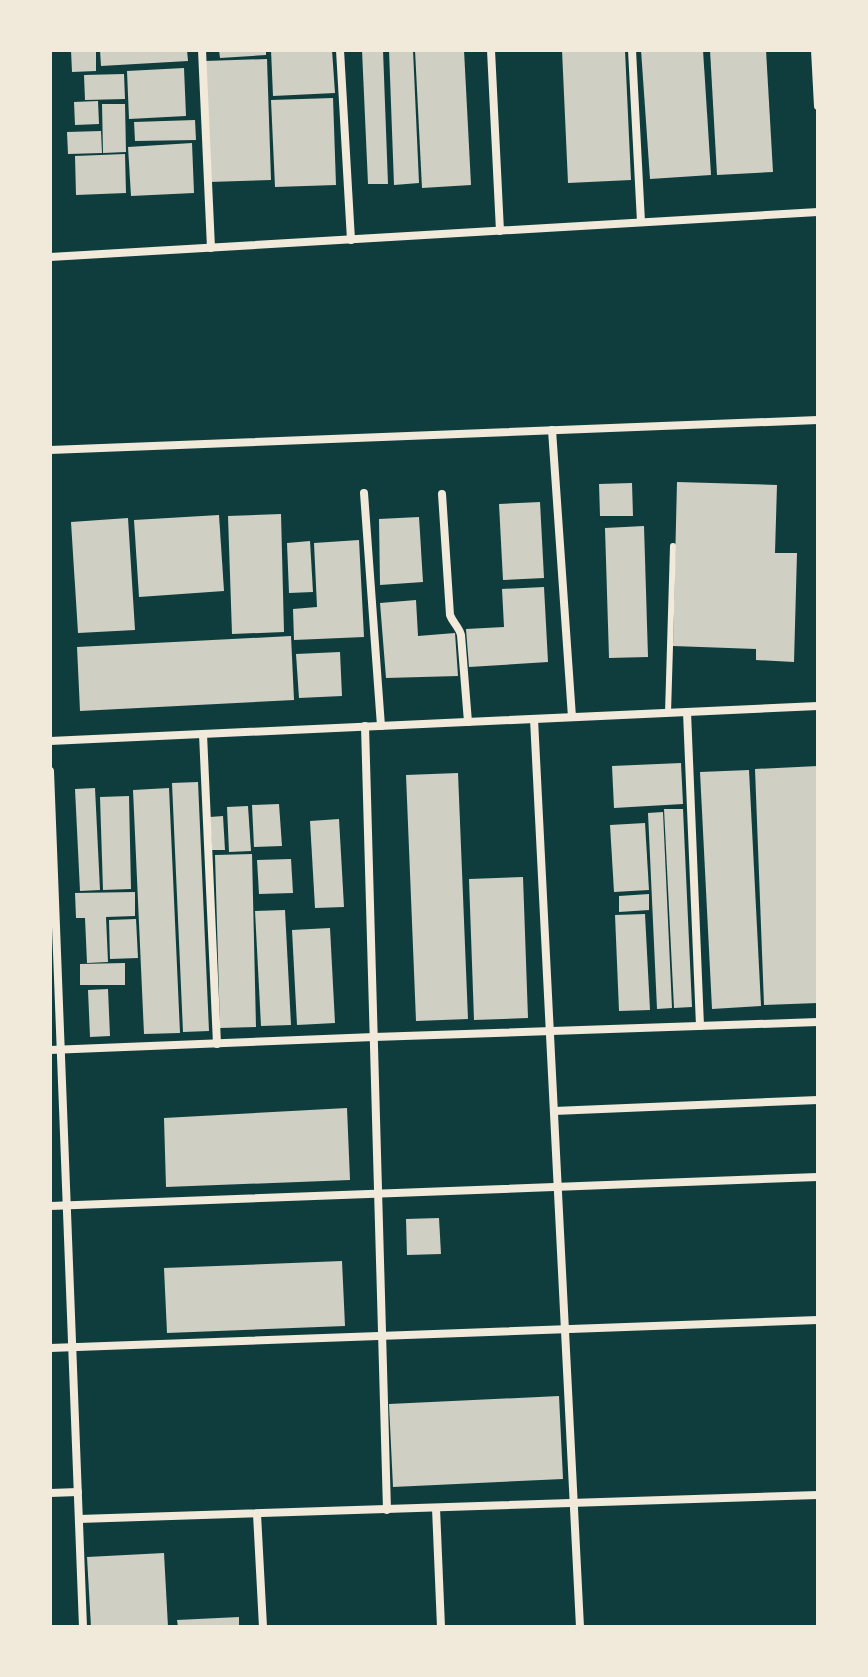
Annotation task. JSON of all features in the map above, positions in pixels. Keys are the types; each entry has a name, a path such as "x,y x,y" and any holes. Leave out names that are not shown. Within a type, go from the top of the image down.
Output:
{"street":[{"path":"202,50 211,248"},
{"path":"340,50 351,240"},
{"path":"491,50 500,231"},
{"path":"632,50 641,222"},
{"path":"815,50 818,106"},
{"path":"50,257 818,212"},
{"path":"50,450 818,420"},
{"path":"552,430 572,717"},
{"path":"364,493 381,726"},
{"path":"442,494 450,615 459,626 461,635 468,722"},
{"path":"50,741 818,706"},
{"path":"687,712 700,1026"},
{"path":"534,719 580,1627"},
{"path":"365,726 387,1510"},
{"path":"203,734 217,1044"},
{"path":"50,771 53,917 61,1049 83,1627"},
{"path":"50,1050 818,1022"},
{"path":"554,1111 818,1100"},
{"path":"50,1206 818,1177"},
{"path":"50,1348 818,1320"},
{"path":"50,1493 78,1492"},
{"path":"79,1519 818,1495"},
{"path":"436,1508 441,1627"},
{"path":"257,1514 263,1627"}],"lane":[{"path":"668,713 673,546"}],"building":[{"path":"71,50 96,50 96,71 72,72"},
{"path":"100,50 187,50 188,61 101,66"},
{"path":"219,50 266,50 266,55 220,58"},
{"path":"271,50 332,50 335,93 273,96"},
{"path":"362,50 383,50 388,184 368,184"},
{"path":"389,50 413,50 419,183 394,185"},
{"path":"415,50 464,50 471,185 422,188"},
{"path":"562,50 625,50 631,180 568,183"},
{"path":"641,50 703,50 711,175 650,179"},
{"path":"710,50 766,50 773,172 717,175"},
{"path":"267,59 271,180 209,182 205,61"},
{"path":"184,68 186,116 129,119 127,71"},
{"path":"124,74 125,99 85,100 84,75"},
{"path":"333,98 336,185 275,187 271,100"},
{"path":"98,101 99,124 75,125 74,102"},
{"path":"102,104 125,104 126,152 103,153"},
{"path":"195,120 196,140 135,141 134,122"},
{"path":"101,131 102,153 68,154 67,132"},
{"path":"192,143 194,193 131,196 128,147"},
{"path":"125,154 126,193 76,195 75,156"},
{"path":"677,482 777,485 775,553 797,553 794,662 756,660 756,649 673,646"},
{"path":"632,483 633,516 600,516 599,484"},
{"path":"540,502 544,578 503,580 499,504"},
{"path":"281,514 284,632 232,634 228,516"},
{"path":"219,515 224,591 139,597 134,520"},
{"path":"419,517 423,582 380,585 379,519"},
{"path":"128,518 135,630 78,633 71,522"},
{"path":"644,526 648,657 609,658 605,528"},
{"path":"359,540 364,637 294,640 293,609 317,607 314,543"},
{"path":"310,541 313,592 289,593 287,543"},
{"path":"544,587 548,662 469,667 466,629 504,627 502,589"},
{"path":"416,600 418,636 455,633 458,676 386,678 380,603"},
{"path":"291,636 294,700 80,711 77,647"},
{"path":"340,652 342,696 299,698 296,654"},
{"path":"681,763 683,804 614,808 612,766"},
{"path":"818,766 818,1003 764,1005 755,769"},
{"path":"749,770 761,1006 712,1009 700,772"},
{"path":"458,773 468,1019 416,1021 406,775"},
{"path":"198,782 209,1031 183,1032 172,783"},
{"path":"95,788 100,890 80,891 75,789"},
{"path":"169,788 180,1033 144,1034 133,790"},
{"path":"129,796 131,889 103,890 100,797"},
{"path":"279,804 282,846 254,847 252,805"},
{"path":"248,806 251,851 229,852 227,807"},
{"path":"664,809 683,809 692,1007 674,1008"},
{"path":"663,812 672,1008 657,1009 648,813"},
{"path":"223,816 225,850 212,850 210,817"},
{"path":"339,819 344,907 315,908 310,821"},
{"path":"645,823 649,890 614,892 610,825"},
{"path":"252,854 256,1027 220,1028 215,855"},
{"path":"291,859 293,893 259,894 257,860"},
{"path":"523,877 528,1018 474,1020 469,879"},
{"path":"135,892 135,916 106,917 108,962 87,963 85,918 76,918 75,893"},
{"path":"649,894 649,910 619,912 619,896"},
{"path":"285,910 291,1025 261,1026 255,911"},
{"path":"645,914 650,1010 619,1011 615,915"},
{"path":"136,919 138,958 110,959 109,920"},
{"path":"330,928 335,1023 297,1025 292,930"},
{"path":"125,963 125,985 80,985 80,964"},
{"path":"108,989 110,1036 90,1037 88,990"},
{"path":"347,1108 350,1180 166,1187 164,1118"},
{"path":"439,1218 441,1254 407,1255 406,1219"},
{"path":"342,1261 345,1326 167,1333 164,1268"},
{"path":"559,1396 563,1479 393,1487 389,1404"},
{"path":"164,1553 168,1627 91,1627 87,1557"},
{"path":"239,1617 239,1627 178,1627 177,1620"}]}
